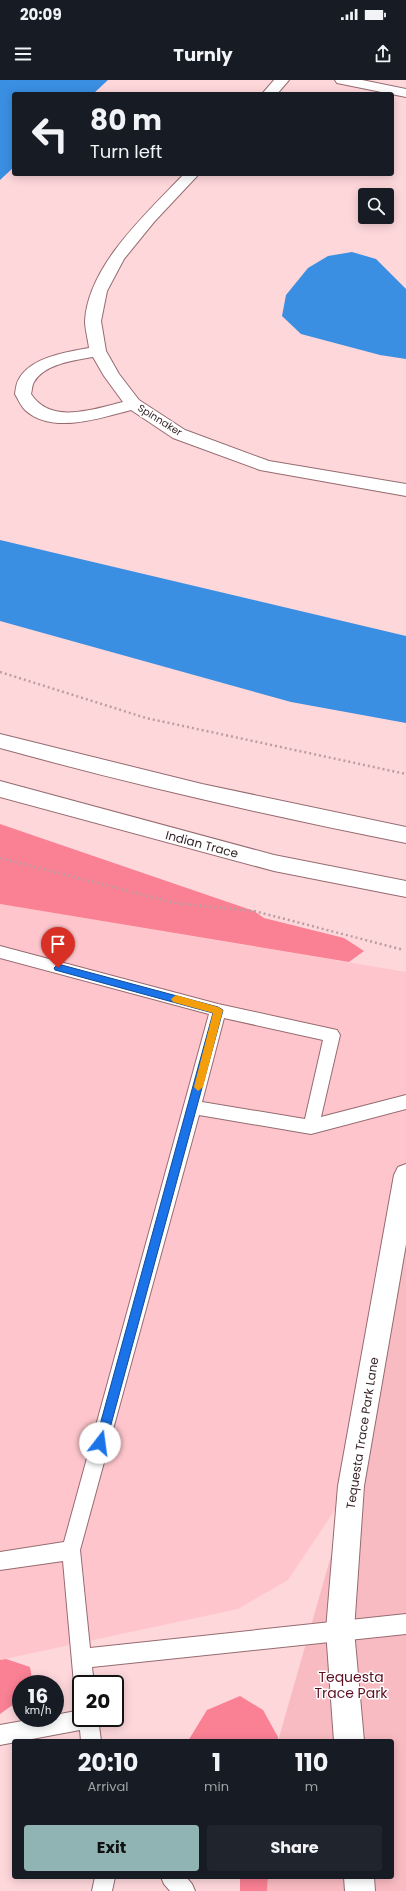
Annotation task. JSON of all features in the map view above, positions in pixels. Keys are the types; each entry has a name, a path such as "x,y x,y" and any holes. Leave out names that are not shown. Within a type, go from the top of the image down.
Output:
{"street":[{"path":"270,92 282,80"},
{"path":"342,80 406,92"},
{"name":"Spinnaker","path":"190,176 149,219 117,258 99,291 93,320 98,351 112,376 133,404 179,434 266,466 406,490"},
{"path":"98,351 66,357 43,365 26,380 23,394 32,407 48,415 69,418 96,414 133,404"},
{"path":"0,741 104,770 337,822 406,835"},
{"name":"Indian Trace","path":"0,789 274,863 406,889"},
{"name":"Tequesta Trace Park Lane","path":"349,1739 340,1630 351,1486 406,1175"},
{"path":"359,1879 360,1891"}],"lane":[{"path":"0,952 218,1010 332,1035 311,1127"},
{"path":"83,1675 71,1550 193,1107 218,1010"},
{"path":"193,1107 311,1127 406,1102"},
{"path":"0,1561 71,1550"},
{"path":"82,1659 406,1624"},
{"path":"0,1735 72,1721"},
{"path":"89,1727 91,1739"},
{"path":"102,1891 105,1879"},
{"path":"173,1879 185,1891"}],"path":[{"path":"0,672 146,718 406,774"},
{"path":"0,858 175,903 254,911 404,950"}],"shaded area":[{"path":"0,824 254,911 264,918 344,938 364,951 349,962 0,904"},
{"path":"0,904 406,972 406,1175 351,1486 288,1580 238,1609 0,1660"},
{"path":"6,1659 30,1667 31,1675 12,1675 12,1705 0,1714 0,1660"},
{"path":"240,1696 263,1710 278,1739 189,1739 207,1710"},
{"path":"240,1879 268,1879 267,1891 240,1891"}],"green space":[{"name":"Tequesta Trace Park","path":"406,1175 406,1891 267,1891 268,1879 394,1879 394,1739 279,1739 351,1486"}],"water":[{"path":"0,80 108,80 95,92 12,92 12,169 0,180"},
{"path":"352,252 376,259 406,289 406,359 380,355 301,334 282,316 286,295 308,268 328,256"},
{"path":"0,540 406,636 406,723 291,702 0,621"}],"slow traffic":[{"path":"176,999 218,1010 198,1087"}],"route":[{"path":"58,968 218,1010 193,1107 100,1443"}]}
